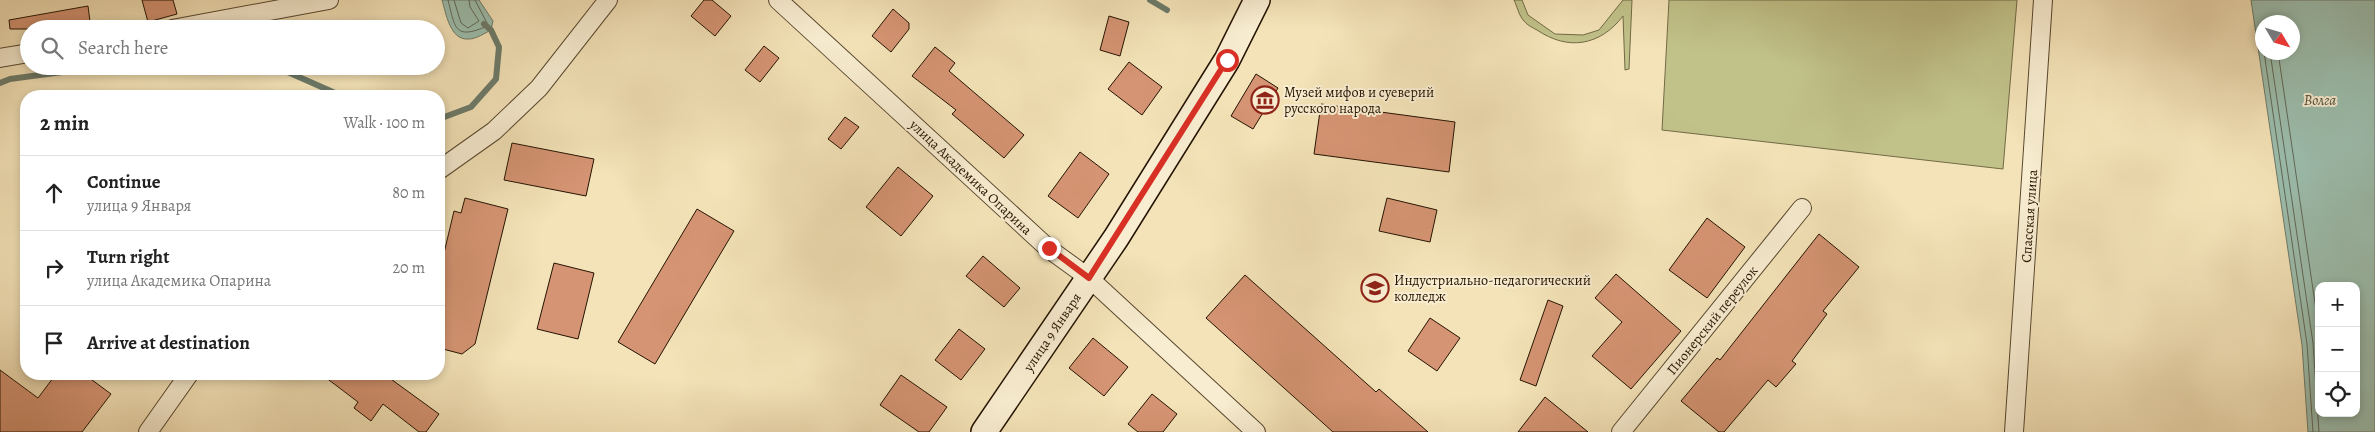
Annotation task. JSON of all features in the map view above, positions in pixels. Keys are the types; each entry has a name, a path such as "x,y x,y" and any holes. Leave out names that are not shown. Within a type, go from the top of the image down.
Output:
{"main road":[{"name":"улица 9 Января","path":"984,432 1089,278 1227,60 1257,0"}],"street":[{"path":"221,20 329,0"},
{"path":"445,166 494,131 539,88 608,0"},
{"name":"улица Академика Опарина","path":"778,0 1049,248 1089,278 1256,432"},
{"name":"Спасская улица","path":"2014,432 2043,0"},
{"path":"0,58 20,55"},
{"name":"Пионерский переулок","path":"1621,432 1802,208"},
{"path":"148,432 185,380"}],"green space":[{"path":"1514,0 1522,0 1528,15 1555,34 1583,35 1599,30 1623,0 1632,0 1629,69 1625,70 1623,16 1604,34 1594,39 1572,43 1549,37 1528,25 1521,16"},
{"path":"1669,0 2017,0 2003,169 1662,130"}],"water":[{"path":"442,0 479,0 493,21 491,30 472,39 457,36 447,19"},
{"name":"Волга","path":"2251,0 2375,0 2375,432 2308,432 2302,345 2260,60 2300,60 2300,15 2255,15 2255,27"}],"building":[{"path":"142,0 173,0 177,14 155,20 147,20"},
{"path":"704,0 712,0 731,16 715,36 691,16"},
{"path":"88,6 90,20 20,20 20,29 10,29 9,20"},
{"path":"893,9 909,23 909,29 891,52 872,36"},
{"path":"1109,16 1129,22 1120,56 1100,50"},
{"path":"764,46 779,58 760,82 745,70"},
{"path":"935,47 955,63 949,71 1024,135 1004,158 952,114 956,110 912,76"},
{"path":"1129,62 1162,87 1142,115 1108,89"},
{"path":"1256,74 1278,88 1253,129 1231,116"},
{"path":"1321,104 1455,122 1449,172 1314,154"},
{"path":"845,117 859,127 841,149 828,139"},
{"path":"512,143 594,159 586,196 504,180"},
{"path":"1080,152 1109,174 1078,218 1048,196"},
{"path":"898,167 933,196 901,236 866,207"},
{"path":"465,198 508,209 475,344 462,354 445,350 445,249 454,211 461,213"},
{"path":"1387,198 1437,210 1430,242 1379,231"},
{"path":"697,209 734,231 655,364 618,342"},
{"path":"1707,218 1745,247 1707,298 1669,270"},
{"path":"1819,234 1859,267 1823,311 1827,314 1792,361 1796,364 1776,387 1768,380 1724,432 1719,432 1681,401 1717,358 1720,360"},
{"path":"983,256 1020,288 1004,307 966,276"},
{"path":"554,263 594,273 578,339 537,329"},
{"path":"1616,274 1681,331 1631,389 1592,356 1622,322 1595,298"},
{"path":"1245,275 1376,392 1379,389 1428,432 1333,432 1206,318"},
{"path":"1548,300 1563,306 1536,386 1520,380"},
{"path":"1430,318 1460,338 1437,371 1408,351"},
{"path":"959,329 985,349 961,380 935,360"},
{"path":"1093,338 1128,367 1104,396 1069,368"},
{"path":"0,370 38,398 52,380 92,380 111,394 82,432 0,432"},
{"path":"901,375 947,407 929,432 919,432 880,405"},
{"path":"329,380 392,380 439,414 426,432 419,432 383,404 371,421 354,408 358,402"},
{"path":"1152,394 1177,414 1163,432 1138,432 1128,424"},
{"path":"1545,397 1588,432 1518,432"}],"waterway":[{"path":"1150,0 1167,10"},
{"path":"445,117 471,107 496,79 499,47 491,30 484,24"},
{"path":"0,83 10,79 40,75"},
{"path":"294,75 328,90"}],"place":[{"name":"Музей мифов и суеверий русского народа","path":"1265,100"},
{"name":"Индустриально-педагогический колледж","path":"1375,288"}],"route":[{"path":"1049,248 1089,278 1227,60"}]}
